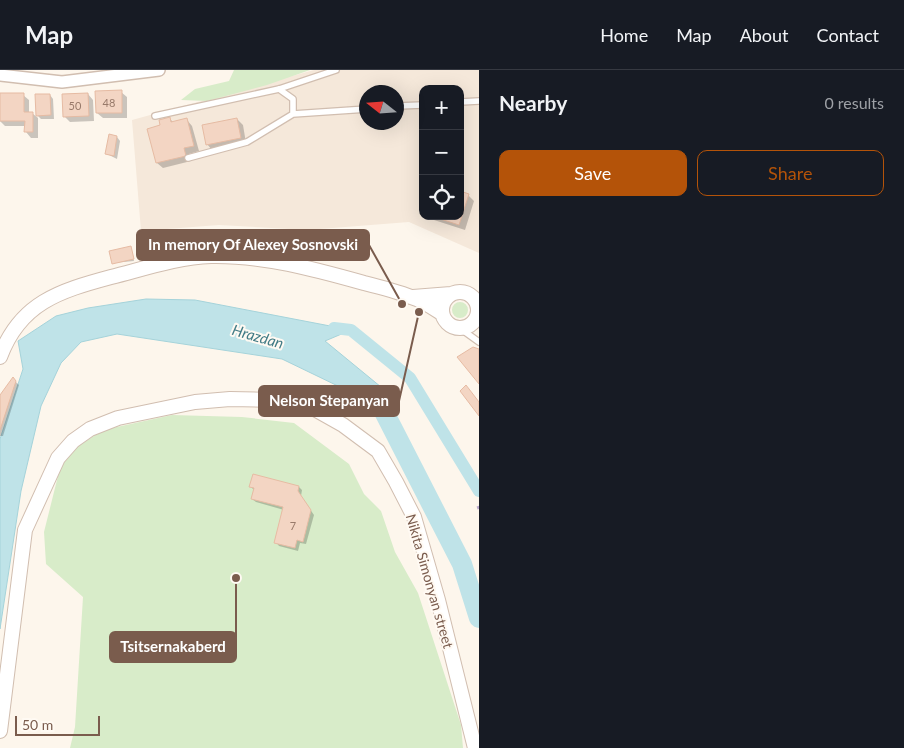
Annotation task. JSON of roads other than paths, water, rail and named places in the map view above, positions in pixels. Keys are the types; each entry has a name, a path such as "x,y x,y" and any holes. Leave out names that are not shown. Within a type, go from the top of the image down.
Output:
{"street":[{"path":"0,75 62,82 159,70"},
{"path":"0,357 7,337 22,319 47,298 86,284 162,264 210,256 265,259 326,272 413,297 441,313 447,323 461,329 473,323 478,315 477,304 472,296 462,292 413,297"},
{"path":"441,313 444,302 451,294"},
{"name":"Nikita Simonyan street","path":"0,731 25,530 58,458 73,441 90,429 118,418 195,402 230,399 272,400 311,407 343,425 378,451 414,517 438,600 475,748"}],"lane":[{"path":"155,116 279,89 336,70"},
{"path":"279,89 293,99 293,114"},
{"path":"464,102 479,101"},
{"path":"404,105 419,104"},
{"path":"188,158 247,142 293,114 359,109"},
{"path":"461,329 479,342"}],"water":[{"path":"146,299 195,300 351,330 325,341 381,387 378,400 340,387 282,359 117,334 81,342 61,363 41,406 21,491 0,629 0,439 23,369 18,341 56,316 88,308"}],"waterway":[{"path":"334,328 351,330 410,378 479,491"},
{"name":"Hrazdan","path":"357,384 378,400 462,564 479,618"}],"place":[{"name":"In memory Of Alexey Sosnovski","path":"402,304"},
{"name":"Nelson Stepanyan","path":"419,312"},
{"name":"Tsitsernakaberd","path":"236,578"}]}
